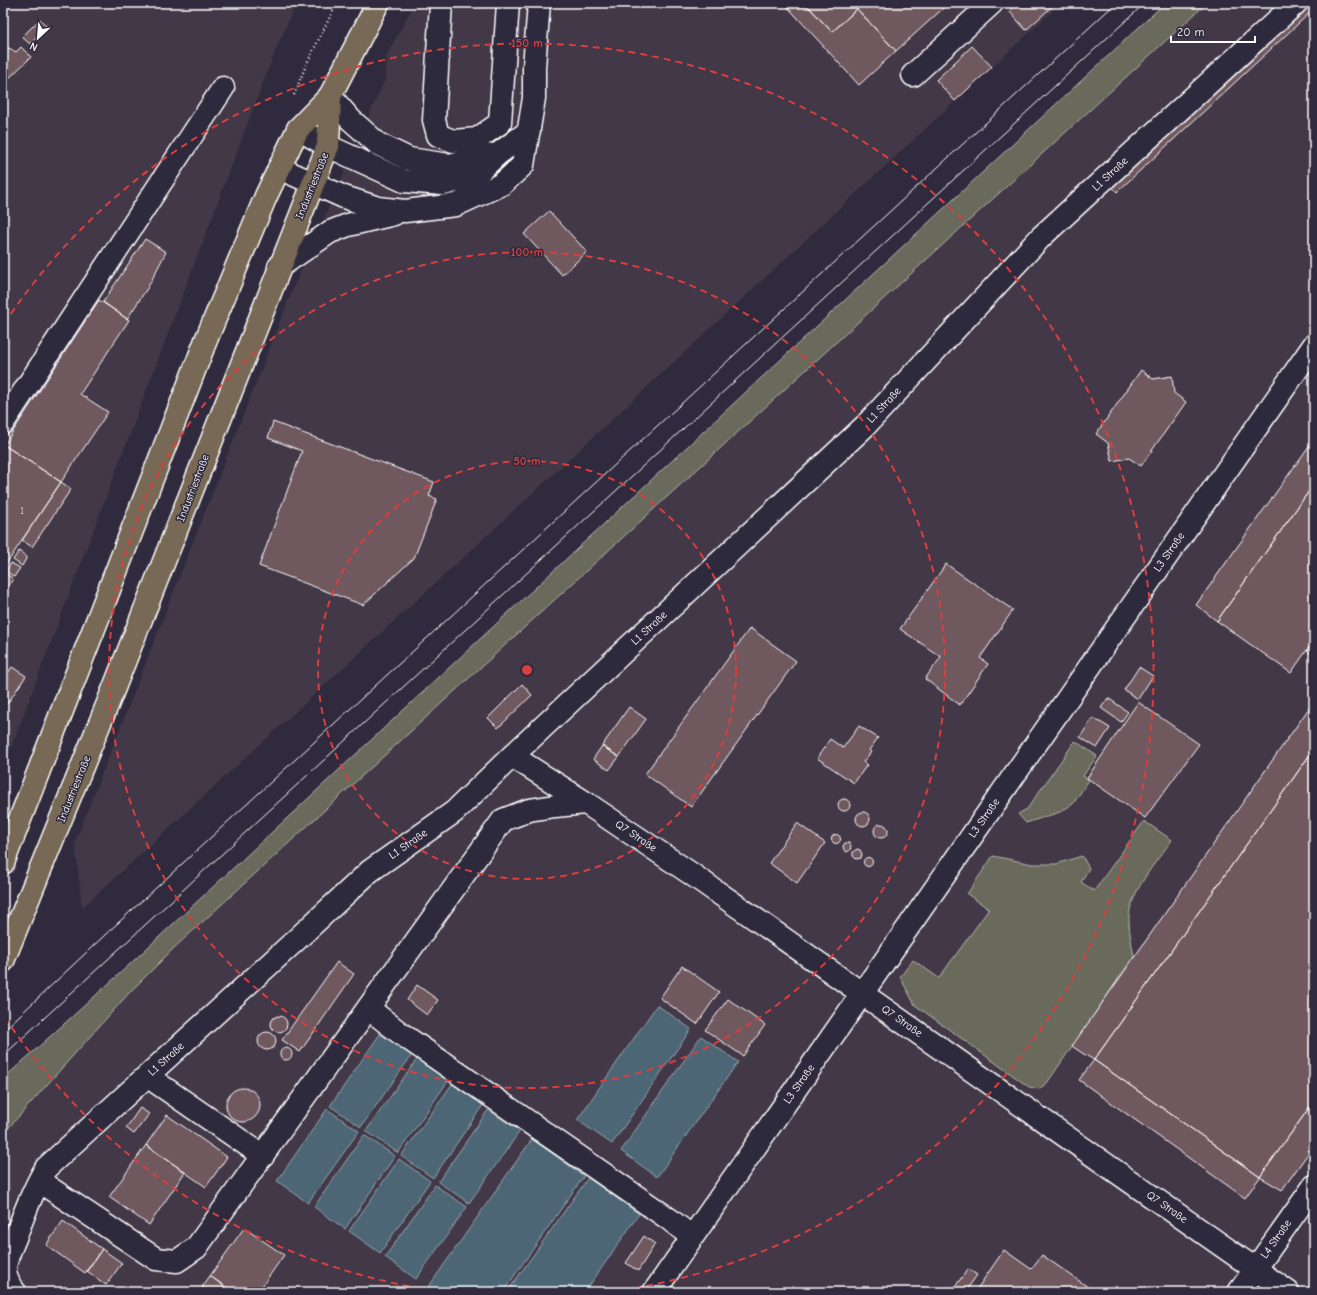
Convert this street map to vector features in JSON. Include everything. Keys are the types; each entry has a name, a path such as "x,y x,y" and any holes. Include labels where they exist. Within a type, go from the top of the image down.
{"main road":[{"path":"3,863 206,340 261,206 298,129 330,96 378,3"},
{"name":"Industriestraße","path":"3,962 108,704 279,267 328,146 330,96"}],"lane":[{"path":"441,3 434,120 438,135 453,142 477,139 500,123 508,3"},
{"path":"279,267 330,232 348,225 405,211 456,205 502,184 523,165 534,98 534,66 538,3"},
{"path":"913,75 992,3"},
{"name":"L1 Straße","path":"15,1292 11,1289 5,1271 10,1251 25,1211 46,1168 370,871 454,812 865,426 1041,237 1296,3"},
{"path":"3,423 224,88"},
{"path":"330,96 351,120 378,144 409,159 449,164 498,154"},
{"path":"298,129 328,146 404,181 443,184 473,177 498,154 529,131"},
{"path":"279,168 344,197 378,208 405,211"},
{"name":"L3 Straße","path":"654,1292 1314,345"},
{"name":"Q7 Straße","path":"512,756 586,803 690,873 1288,1292"},
{"path":"39,1181 156,1259 177,1261 196,1248 503,820 529,810 586,803"},
{"path":"368,1008 400,1033 692,1237"},
{"path":"147,1076 262,1156"},
{"name":"L4 Straße","path":"1239,1292 1314,1186"}],"path":[{"path":"292,100 306,65 337,3"}],"shaded area":[{"path":"3,3 297,3 277,46 3,769"},
{"path":"415,3 1061,3 478,544 82,908 75,842 292,291 385,79 387,54"},
{"path":"1207,3 1314,3 1314,1292 3,1292 3,1134 129,993 174,948"}],"green space":[{"path":"1165,3 1207,3 174,948 129,993 3,1134 3,1079 116,977"},
{"path":"1075,741 1097,756 1083,776 1089,780 1073,804 1060,812 1026,823 1018,814 1027,809"},
{"path":"1144,821 1172,840 1144,878 1133,900 1129,920 1134,956 1047,1083 1039,1089 1029,1087 915,1005 900,977 913,960 939,978 989,909 967,894 993,856 1032,864 1056,864 1082,856 1089,868 1081,882 1094,891"}],"water":[{"path":"657,1005 691,1029 612,1144 577,1120"},
{"path":"380,1034 412,1055 361,1127 330,1106"},
{"path":"701,1036 738,1062 657,1177 621,1151"},
{"path":"417,1059 448,1081 398,1153 366,1131"},
{"path":"452,1084 483,1105 433,1178 401,1156"},
{"path":"327,1109 359,1131 308,1203 277,1181"},
{"path":"488,1110 520,1131 469,1203 438,1182"},
{"path":"364,1135 395,1156 345,1229 314,1207"},
{"path":"532,1139 584,1176 503,1292 425,1292"},
{"path":"399,1159 430,1181 380,1253 349,1231"},
{"path":"588,1178 639,1214 585,1292 507,1292"},
{"path":"435,1185 467,1207 416,1279 385,1257"}],"building":[{"path":"784,3 805,3 832,32 857,9 896,51 859,85"},
{"path":"805,3 949,3 896,51 857,9 832,32"},
{"path":"1018,3 1056,3 1026,30 1009,11"},
{"path":"1310,3 1314,3 1314,9 1117,192 1112,187"},
{"path":"40,19 47,27 30,44 22,37"},
{"path":"972,46 992,67 955,101 936,80"},
{"path":"21,47 31,57 3,84 3,54 9,48 16,52"},
{"path":"549,211 587,252 562,275 524,234"},
{"path":"145,239 166,252 148,287 127,319 103,302"},
{"path":"99,300 129,320 80,394 108,412 61,482 4,445"},
{"path":"1141,370 1153,379 1172,376 1174,393 1186,402 1141,466 1129,458 1112,461 1108,443 1096,434"},
{"path":"273,422 434,482 429,496 437,499 414,558 363,605 259,566 302,451 268,438"},
{"path":"1314,439 1314,484 1217,621 1196,605"},
{"path":"4,445 61,482 3,569 3,446"},
{"path":"61,482 71,489 32,547 22,540"},
{"path":"1314,484 1314,640 1291,673 1217,621"},
{"path":"19,551 27,557 22,566 13,560"},
{"path":"11,563 20,568 14,577 6,571"},
{"path":"946,564 1013,610 980,658 988,664 960,705 925,679 941,657 900,629"},
{"path":"5,573 13,579 7,588 3,585 3,576"},
{"path":"750,628 796,661 691,807 645,774"},
{"path":"1314,640 1314,656 1307,651"},
{"path":"12,667 26,676 7,704 3,701 3,680"},
{"path":"1139,667 1153,676 1138,699 1124,690"},
{"path":"522,684 532,695 498,728 488,718"},
{"path":"1108,698 1128,712 1121,722 1101,708"},
{"path":"1314,701 1314,749 1094,1060 1082,1053 1072,1046"},
{"path":"1138,702 1199,744 1145,818 1087,778"},
{"path":"629,707 646,719 619,757 602,746"},
{"path":"1093,718 1110,728 1097,748 1080,737"},
{"path":"859,726 878,738 869,750 871,752 863,762 867,765 854,783 817,758 830,739 843,748"},
{"path":"602,746 619,757 609,770 593,759"},
{"path":"1314,749 1314,1101 1260,1177 1094,1060"},
{"path":"842,799 846,799 850,805 846,811 842,811 838,807 838,803"},
{"path":"863,812 868,814 870,819 868,824 863,826 858,824 856,819 858,814"},
{"path":"797,823 825,843 797,883 769,863"},
{"path":"881,824 886,826 888,831 886,836 881,838 876,836 874,831 876,826"},
{"path":"834,835 838,835 840,839 838,843 834,843 832,841 832,837"},
{"path":"845,843 849,843 851,846 850,850 847,852 844,850 843,846"},
{"path":"857,849 860,850 862,854 861,858 856,859 853,856 853,852"},
{"path":"866,858 870,858 872,862 870,866 866,866 864,864 864,860"},
{"path":"337,962 354,974 300,1052 282,1040"},
{"path":"682,966 719,992 697,1024 660,998"},
{"path":"417,985 438,1000 427,1015 407,1000"},
{"path":"728,999 765,1025 743,1056 705,1030"},
{"path":"276,1016 282,1016 287,1021 285,1030 282,1032 276,1032 271,1027 271,1021"},
{"path":"267,1032 273,1035 276,1041 273,1047 267,1050 261,1047 258,1041 261,1035"},
{"path":"284,1048 288,1048 292,1054 288,1060 284,1060 280,1056 280,1052"},
{"path":"1094,1060 1260,1177 1245,1198 1079,1080"},
{"path":"240,1088 246,1088 250,1089 257,1095 260,1105 259,1112 253,1119 246,1122 240,1122 236,1121 229,1115 226,1108 226,1102 227,1098 233,1091"},
{"path":"1314,1101 1314,1145 1282,1190 1260,1177"},
{"path":"140,1108 149,1114 134,1134 126,1128"},
{"path":"167,1115 227,1157 206,1187 146,1145"},
{"path":"146,1145 185,1172 149,1225 109,1197"},
{"path":"63,1221 102,1249 85,1273 46,1245"},
{"path":"244,1228 284,1255 258,1292 232,1292 210,1276"},
{"path":"644,1236 655,1244 638,1271 626,1263"},
{"path":"102,1249 122,1263 106,1285 87,1271"},
{"path":"1004,1250 1031,1269 1042,1255 1095,1292 975,1292"},
{"path":"968,1269 977,1275 965,1292 959,1292 954,1288"},
{"path":"210,1276 230,1290 229,1292 210,1292 202,1287"}],"tram line":[{"path":"3,1031 106,934 1116,3"},
{"path":"3,1056 1145,3"}]}
